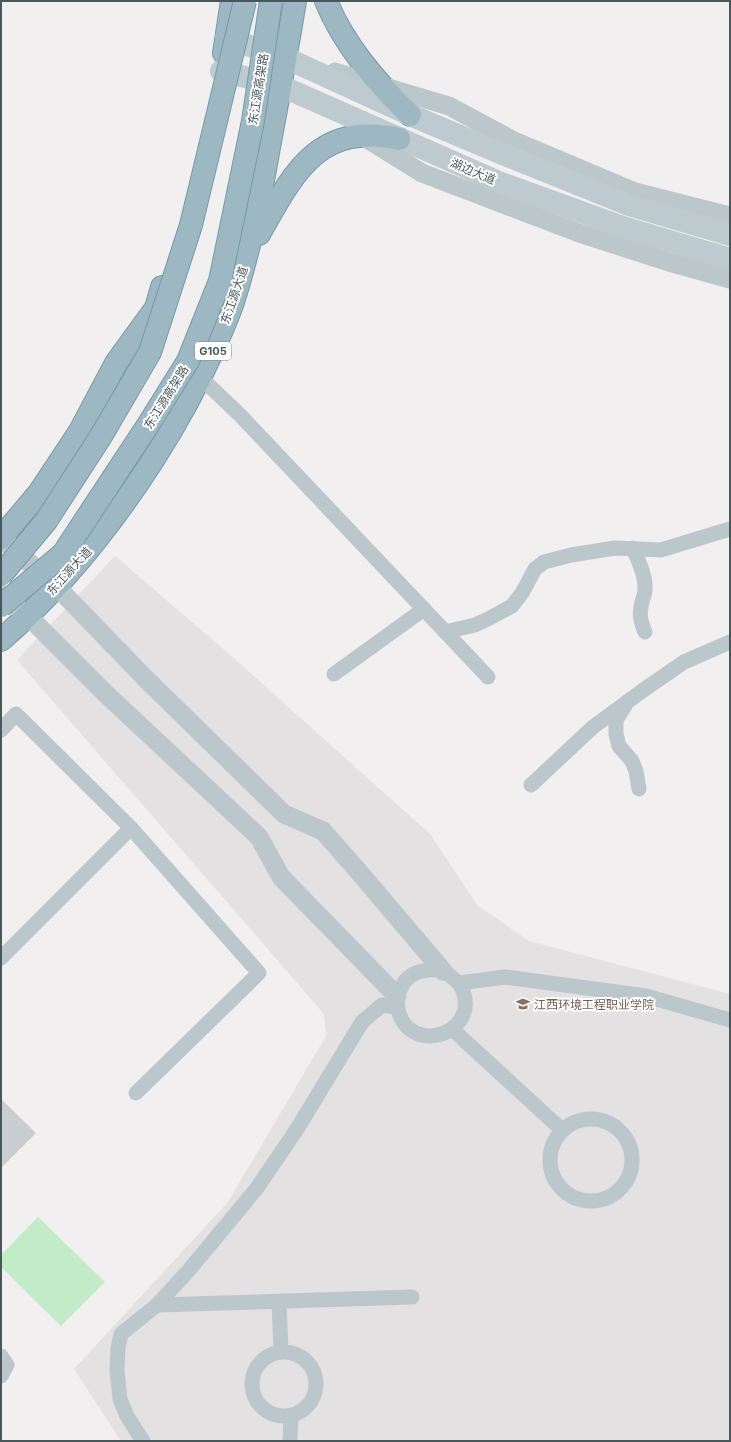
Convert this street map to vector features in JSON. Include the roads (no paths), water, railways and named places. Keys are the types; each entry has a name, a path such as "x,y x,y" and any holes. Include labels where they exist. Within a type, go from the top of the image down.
{"highway":[{"path":"1,538 39,493 80,431 116,363 156,308 185,208 221,71 232,1"},
{"path":"1,575 46,521 101,436 150,352 191,225 245,1"},
{"name":"东江源高架路","path":"1,606 63,554 188,361 220,281 253,122 271,1"},
{"name":"东江源大道","path":"1,640 57,587 93,545 136,486 174,427 201,378 232,305 248,252 281,86 295,1"},
{"path":"326,1 350,45 381,86 410,114"},
{"path":"248,252 284,189 306,161 325,147 337,141 361,135 399,138"}],"main road":[{"path":"226,38 286,58 510,157 629,204 730,235"},
{"name":"湖边大道","path":"221,71 281,86 501,183 623,227 730,259"}],"street":[{"path":"286,58 449,106 514,141 635,192 730,216"},
{"path":"281,86 422,173 579,233 669,262 730,279"},
{"path":"201,378 240,415 488,677"},
{"path":"445,632 475,625 488,620 512,606 522,594 534,569 544,562 571,555 615,548 661,550 730,529"},
{"path":"1,538 57,587 146,679 284,814 323,831 443,971 458,983 464,994 465,1007 460,1019 452,1029 442,1035 430,1037 418,1034 408,1028 400,1019 397,1002 406,979 424,969 443,971"},
{"path":"633,548 642,569 644,582 645,590 641,606 640,620 645,632"},
{"path":"1,594 28,616 106,694 259,837 281,877 397,1002"},
{"path":"334,674 424,609"},
{"path":"531,785 593,727 684,662 730,642"},
{"path":"628,702 616,720 616,734 619,746 632,761 636,771 639,789"},
{"path":"1,730 16,714 131,828 259,973 136,1093"},
{"path":"1,958 131,828"},
{"path":"458,983 505,977 646,996 730,1020"},
{"path":"143,1441 127,1416 120,1398 117,1371 118,1348 121,1334 158,1305 257,1188 297,1129 362,1022 382,1005 397,1002"},
{"path":"452,1029 562,1130"},
{"path":"582,1119 597,1119 612,1124 623,1133 631,1147 633,1162 629,1176 620,1189 608,1197 593,1201 578,1199 565,1191 555,1179 550,1165 550,1157 554,1143 562,1130 582,1119"},
{"path":"158,1305 412,1297"},
{"path":"278,1302 280,1352"},
{"path":"280,1352 295,1354 302,1358 312,1369 315,1376 316,1390 313,1398 304,1409 291,1416 276,1415 263,1409 254,1397 252,1390 253,1375 260,1362 273,1354 280,1352"},
{"path":"1,1356 7,1365 1,1376"},
{"path":"290,1441 291,1416"}],"place":[{"name":"江西环境工程职业学院","path":"523,1004"}]}
